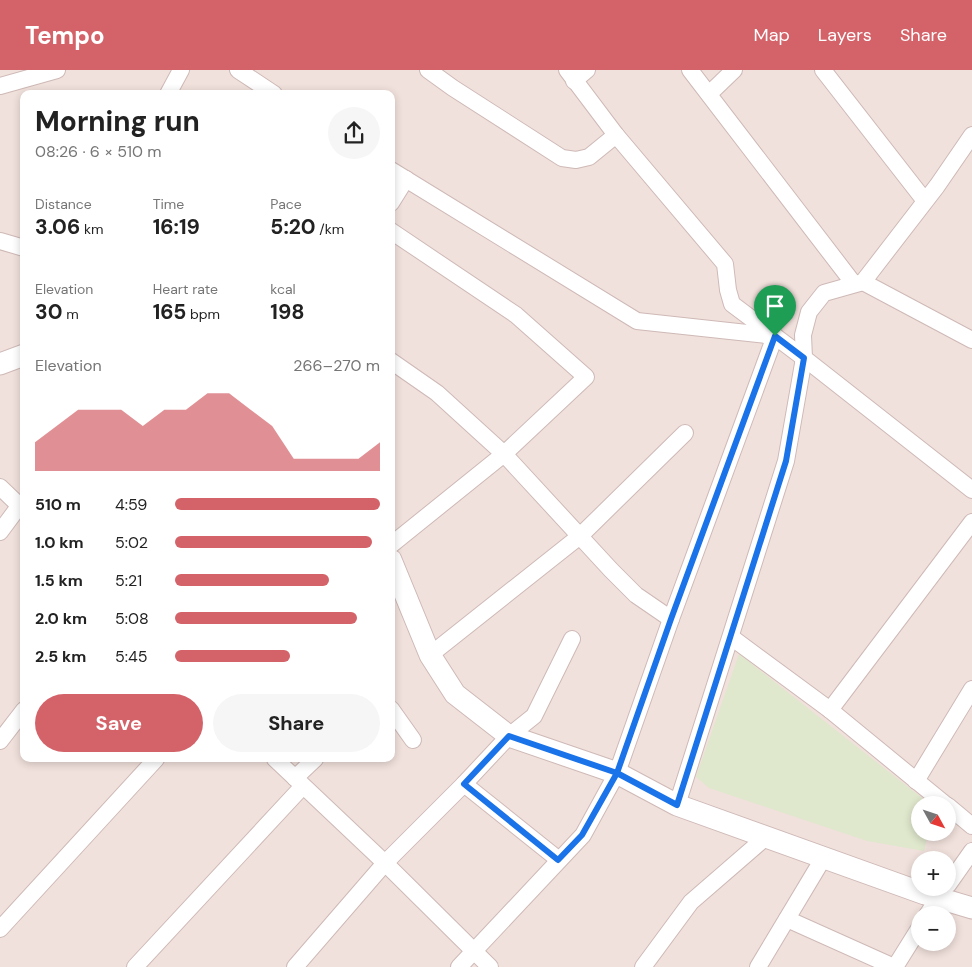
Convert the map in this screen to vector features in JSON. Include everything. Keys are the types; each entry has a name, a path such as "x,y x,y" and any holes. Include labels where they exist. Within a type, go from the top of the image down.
{"street":[{"path":"6,80 57,70"},
{"path":"170,90 181,70"},
{"path":"238,70 268,90"},
{"path":"428,70 562,158 576,160 589,156 616,135"},
{"path":"586,70 570,75 616,135 725,264 728,290 732,304 972,490"},
{"path":"690,70 858,283 972,340"},
{"path":"709,94 734,70"},
{"path":"823,70 925,201"},
{"path":"677,805 786,461 804,358 802,335 809,312 824,293 858,283 925,201 972,135"},
{"path":"395,172 637,320 775,336"},
{"path":"395,197 406,179"},
{"path":"395,234 516,315 586,377 504,454 395,542"},
{"path":"0,240 20,247"},
{"path":"459,967 582,835 617,773 671,619 775,336"},
{"path":"0,364 20,357"},
{"path":"0,377 20,358"},
{"path":"395,364 437,393 504,454 636,595 671,619"},
{"path":"430,655 580,536 685,433"},
{"path":"0,487 20,504"},
{"path":"0,532 20,508"},
{"path":"830,710 972,522"},
{"path":"395,571 430,655 456,694 509,736 617,773 677,805 911,887"},
{"path":"730,637 830,710 935,796"},
{"path":"295,967 385,863 509,736 534,716 572,639"},
{"path":"916,781 972,689"},
{"path":"0,741 20,715"},
{"path":"395,715 413,740"},
{"path":"0,929 153,762"},
{"path":"278,762 385,863 490,967"},
{"path":"135,967 299,782 313,762"},
{"path":"464,784 558,860"},
{"path":"956,813 972,826"},
{"path":"643,967 691,902 766,837"},
{"path":"956,873 972,851"},
{"path":"758,967 824,857"},
{"path":"939,896 972,908"},
{"path":"787,919 895,967 911,941"}],"shaded area":[{"path":"0,70 972,70 972,967 0,967"}],"green space":[{"path":"739,654 920,796 911,796 911,841 926,841 924,851 867,841 709,788 696,777"}],"route":[{"path":"775,336 671,619 617,773 509,736 464,784 558,860 582,835 617,773 677,805 786,461 804,358 775,336"}]}
